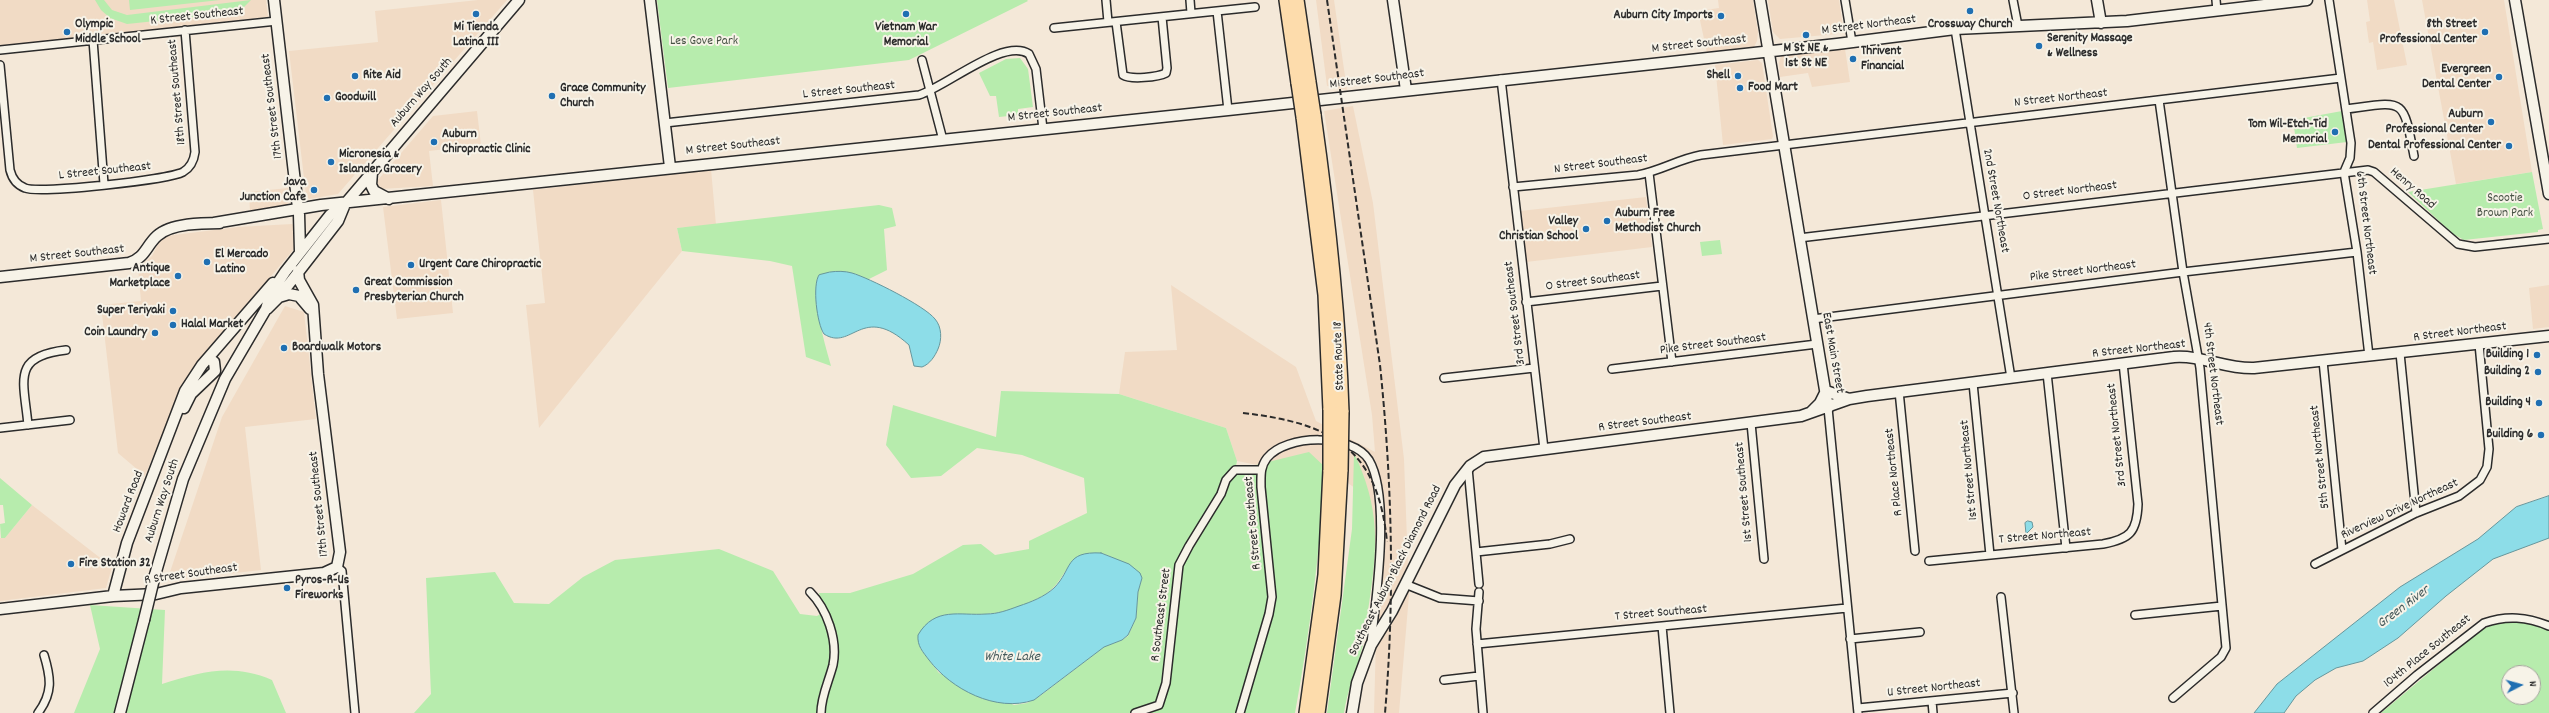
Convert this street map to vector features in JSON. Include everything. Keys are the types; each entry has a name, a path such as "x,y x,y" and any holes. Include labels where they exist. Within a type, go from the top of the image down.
{"highway":[{"name":"State Route 18","path":"1286,0 1304,83"},
{"name":"State Route 18","path":"1297,0 1336,411 1334,595 1318,713"},
{"name":"State Route 18","path":"1306,713 1325,575 1336,470"}],"main road":[{"name":"17th Street Southeast","path":"274,0 299,211 300,251"},
{"name":"Auburn Way South","path":"120,713 173,510 201,431 225,379 266,309 271,293 300,251 330,215 345,204 519,0"},
{"path":"650,0 670,167"},
{"path":"1393,0 1406,90"},
{"name":"East Main Street","path":"1760,0 1828,408"},
{"path":"2097,0 2101,23"},
{"name":"M Street Northeast","path":"1768,51 1955,29 2101,23 2308,0"},
{"path":"2515,0 2549,194"},
{"name":"M Street Southeast","path":"0,277 129,263 144,255 156,237 166,231 345,204 670,167 1228,110 1768,51"},
{"path":"372,172 371,185 374,191 389,199"},
{"name":"Auburn Way South","path":"266,309 279,297 338,220 345,204"},
{"name":"17th Street Southeast","path":"298,271 299,280 311,299 340,552 337,567"},
{"name":"Howard Road","path":"113,596 127,543 174,418 192,377 266,290 285,272"},
{"path":"279,297 289,294 299,296 303,298 312,313"},
{"name":"R Street Northeast","path":"1828,408 1849,399 1899,391 2174,357 2198,358 2217,365 2245,368 2400,353 2549,336"},
{"name":"Howard Road","path":"174,418 182,412 191,394 215,371 214,362 208,358"},
{"path":"1809,414 1820,402 1826,391 1849,399"},
{"name":"R Street Southeast","path":"1468,468 1484,457 1751,423 1809,414 1828,408"},
{"name":"Southeast Auburn Black Diamond Road","path":"1352,713 1357,683 1371,645 1405,584 1455,485 1468,468"},
{"name":"R Street Southeast","path":"0,610 113,596 156,594 188,587 324,573 337,567"}],"street":[{"path":"1106,0 1123,75 1129,77 1159,75 1166,72 1168,68 1162,16"},
{"path":"1190,0 1191,13"},
{"path":"1845,0 1852,42"},
{"path":"2013,0 2018,26"},
{"path":"2216,0 2217,11"},
{"name":"6th Street Northeast","path":"2329,0 2352,151 2344,172 2357,252 2369,356"},
{"path":"1054,28 1255,6"},
{"path":"1217,11 1228,110"},
{"name":"K Street Southeast","path":"0,50 277,20"},
{"name":"2nd Street Northeast","path":"1955,29 1969,122 1999,295 2011,378"},
{"name":"18th Street Southeast","path":"183,172 193,160 196,142 185,30"},
{"path":"93,40 104,184"},
{"name":"L Street Southeast","path":"665,123 907,97 932,91 992,56 1013,50 1026,52 1035,64 1043,129"},
{"path":"922,60 932,91 943,140"},
{"name":"L Street Southeast","path":"0,65 10,170 17,183 29,189 56,189 161,178 183,172"},
{"name":"N Street Northeast","path":"1784,146 1969,122 2341,78"},
{"name":"3rd Street Southeast","path":"1501,79 1544,449"},
{"name":"4th Street Northeast","path":"2159,100 2183,272 2198,358 2222,606 2225,652 2173,698"},
{"path":"2346,110 2387,104 2398,106 2407,118 2414,156"},
{"name":"N Street Southeast","path":"1513,187 1649,173 1689,157 1784,146"},
{"name":"Henry Road","path":"2344,172 2368,170 2374,172 2458,244 2474,247 2549,239"},
{"name":"O Street Northeast","path":"1799,238 1985,214 2344,172"},
{"path":"1649,173 1672,362"},
{"name":"Pike Street Northeast","path":"1813,319 2183,272 2357,252"},
{"name":"O Street Southeast","path":"1526,302 1662,286"},
{"name":"Pike Street Southeast","path":"1612,369 1817,344"},
{"name":"Riverview Drive Northeast","path":"2315,564 2416,513 2459,496 2474,487 2486,471 2489,444 2479,344"},
{"path":"28,425 24,378 29,364 41,354 66,350"},
{"path":"2400,353 2416,513"},
{"name":"5th Street Northeast","path":"2323,361 2342,550"},
{"name":"3rd Street Northeast","path":"2123,363 2138,504"},
{"path":"1444,378 1534,368"},
{"path":"2047,373 2066,548"},
{"name":"1st Street Northeast","path":"1973,383 1990,555"},
{"name":"R Place Northeast","path":"1899,391 1915,551"},
{"name":"East Main Street","path":"1828,408 1858,711"},
{"path":"0,428 70,420"},
{"name":"1st Street Southeast","path":"1751,423 1764,559"},
{"name":"R Street Southeast","path":"1240,713 1271,605 1272,575 1261,487 1261,470 1266,459 1275,450 1288,445 1314,441 1350,444 1361,451 1369,461 1376,480 1380,528 1371,645"},
{"path":"1468,468 1479,584"},
{"name":"R Southeast Street","path":"1135,713 1159,705 1166,683 1180,565 1189,546 1222,494 1226,480 1235,470 1261,470"},
{"name":"T Street Northeast","path":"1929,561 2103,544 2126,537 2136,525 2138,504"},
{"path":"1476,552 1550,544 1570,539"},
{"name":"17th Street Southeast","path":"337,567 342,571 355,713"},
{"path":"1405,584 1440,598 1479,601"},
{"path":"810,592 820,602 834,642 833,663 821,702 821,713"},
{"path":"1479,592 1477,644 1483,713"},
{"path":"2002,597 2008,670 2013,693 2014,713"},
{"path":"2135,614 2222,606"},
{"name":"T Street Southeast","path":"1477,644 1847,608"},
{"name":"104th Place Southeast","path":"2373,713 2417,675 2484,623 2497,618 2519,617 2549,626"},
{"path":"1662,626 1670,713"},
{"path":"1850,640 1920,632"},
{"path":"38,713 50,688 51,678 44,655"},
{"path":"1444,680 1479,676"},
{"name":"U Street Northeast","path":"1858,711 1932,701 2013,693"},
{"path":"1932,701 1933,713"}],"shaded area":[{"name":"Olympic Middle School","path":"0,0 266,0 268,17 0,46"},
{"path":"478,0 507,0 338,194 309,199 306,195 289,51 378,42 375,11"},
{"path":"1316,0 1334,0 1347,90 1327,86"},
{"path":"1718,0 1753,0 1758,32 1757,41 1754,47 1707,53 1698,11 1719,8"},
{"path":"1768,0 1839,0 1843,27 1837,34 1780,39 1773,32"},
{"path":"2367,0 2394,0 2407,65 2377,70 2373,42 2369,43 2366,22 2370,21"},
{"path":"2422,0 2504,0 2532,172 2456,184"},
{"path":"1845,49 1850,82 1812,87 1808,73 1780,77 1779,63 1781,56"},
{"path":"1758,60 1762,63 1773,136 1772,139 1723,145 1715,65"},
{"path":"1353,106 1373,203 1404,459 1409,595 1399,713 1374,713 1378,566 1362,493 1325,467 1273,468 1237,461 1226,428 1119,394 1125,352 1177,350 1171,285 1296,367 1316,421 1375,452 1372,415 1324,111"},
{"path":"477,111 481,145 429,151 433,186 380,189 377,186 377,181 433,116"},
{"path":"711,169 716,225 677,228 682,251 539,428 526,305 545,303 533,190"},
{"path":"288,188 290,199 287,205 250,212 249,192"},
{"name":"Valley Christian School","path":"1646,197 1652,247 1526,262 1520,211"},
{"path":"441,200 453,313 397,319 383,207"},
{"path":"292,224 295,226 294,249 211,347 181,388 145,476 118,453 101,305 141,301 138,268 152,256 159,242 166,236 238,227"},
{"path":"2549,285 2549,327 2533,329 2529,288"},
{"path":"285,306 304,312 316,419 245,427 261,570 167,581 222,417"},
{"path":"32,505 112,567 106,588 0,601 0,538 5,538"}],"green space":[{"path":"95,0 104,0 112,10 127,15 251,0 243,8 232,13 127,24 110,18 101,10"},
{"path":"129,0 220,0 130,10"},
{"name":"Les Gove Park","path":"657,0 1028,1 909,60 668,88"},
{"path":"1020,58 1028,69 1033,107 1018,109 1018,115 999,117 996,96 990,96 979,73 1006,59"},
{"path":"2342,111 2347,142 2297,148 2293,120"},
{"name":"Scootie Brown Park","path":"2532,172 2543,229 2538,230 2538,232 2464,240 2453,234 2408,192"},
{"path":"879,205 892,208 896,226 884,229 887,270 867,280 855,274 842,272 824,274 818,277 818,311 831,366 806,357 792,266 770,261 682,251 677,228"},
{"path":"1720,240 1722,254 1702,256 1700,242"},
{"path":"1001,391 1119,394 1226,428 1237,461 1235,470 1309,452 1325,467 1314,590 1295,713 414,713 431,694 426,578 495,572 514,603 549,604 583,577 615,560 719,549 773,571 800,614 817,616 822,613 819,593 850,593 913,574 963,545 981,544 995,555 1029,549 1029,541 1087,513 1084,478 1022,455 977,448 941,476 911,478 886,445 893,405 996,437","holes":["1101,553 1109,556 1142,578 1138,592 1136,618 1128,636 1104,647 1040,696 1027,703 1014,705 939,673 920,648 928,623 936,619 943,616 957,614 993,613 1016,608 1038,599 1052,589 1073,561 1080,556"]},
{"path":"1354,453 1369,492 1373,509 1375,545 1372,583 1364,640 1347,697 1344,713 1327,713 1352,529"},
{"path":"0,478 32,505 5,538 1,538 0,524 5,523 3,505 0,505"},
{"path":"90,605 165,610 162,684 190,676 217,671 243,672 257,675 272,680 286,713 74,713 100,649"},
{"path":"2503,621 2529,623 2549,629 2549,713 2381,713 2480,630"}],"water":[{"path":"830,272 847,272 860,276 883,286 929,313 937,322 941,334 939,345 932,360 922,367 914,366 909,345 893,333 880,328 869,327 842,337 834,338 824,334 817,314 816,287 819,275"},
{"name":"Green River","path":"2549,496 2549,538 2493,559 2446,596 2398,638 2363,661 2336,668 2315,680 2296,696 2284,713 2254,713 2277,684 2400,587 2478,539 2516,507"},
{"path":"2028,521 2032,522 2033,527 2026,534 2025,523"},
{"name":"White Lake","path":"1089,553 1101,553 1129,564 1140,573 1142,578 1138,592 1136,618 1128,635 1122,640 1104,647 1034,700 1019,703 1005,703 990,701 976,696 962,689 938,671 921,649 918,642 918,635 932,620 949,614 995,613 1028,603 1042,597 1054,588 1075,558"}],"railway":[{"path":"1327,0 1380,365 1384,409 1391,539 1390,626 1385,713"},
{"path":"1243,413 1301,424 1324,433 1344,446 1360,462 1373,483 1382,510 1387,542"}],"place":[{"name":"Crossway Church","path":"1970,11"},
{"name":"Mi Tienda Latina III","path":"476,14"},
{"name":"Vietnam War Memorial","path":"906,14"},
{"name":"Auburn City Imports","path":"1721,16"},
{"name":"Olympic Middle School","path":"67,32"},
{"name":"8th Street Professional Center","path":"2485,32"},
{"name":"M St NE & 1st St NE","path":"1806,35"},
{"name":"Serenity Massage & Wellness","path":"2039,46"},
{"name":"Thrivent Financial","path":"1853,59"},
{"name":"Rite Aid","path":"355,76"},
{"name":"Shell","path":"1738,76"},
{"name":"Evergreen Dental Center","path":"2499,77"},
{"name":"Food Mart","path":"1740,88"},
{"name":"Grace Community Church","path":"552,96"},
{"name":"Goodwill","path":"327,98"},
{"name":"Auburn Professional Center","path":"2491,122"},
{"name":"Tom Wil-Etch-Tid Memorial","path":"2335,132"},
{"name":"Auburn Chiropractic Clinic","path":"434,142"},
{"name":"Dental Professional Center","path":"2509,146"},
{"name":"Micronesia & Islander Grocery","path":"331,162"},
{"name":"Java Junction Cafe","path":"314,190"},
{"name":"Auburn Free Methodist Church","path":"1607,221"},
{"name":"Valley Christian School","path":"1586,229"},
{"name":"El Mercado Latino","path":"207,262"},
{"name":"Urgent Care Chiropractic","path":"411,265"},
{"name":"Antique Marketplace","path":"178,276"},
{"name":"Great Commission Presbyterian Church","path":"356,290"},
{"name":"Super Teriyaki","path":"173,311"},
{"name":"Halal Market","path":"173,325"},
{"name":"Coin Laundry","path":"155,333"},
{"name":"Boardwalk Motors","path":"284,348"},
{"name":"Building 1","path":"2537,355"},
{"name":"Building 2","path":"2538,372"},
{"name":"Building 4","path":"2539,403"},
{"name":"Building 6","path":"2541,435"},
{"name":"Fire Station 32","path":"71,564"},
{"name":"Pyros-R-Us Fireworks","path":"287,588"}]}
